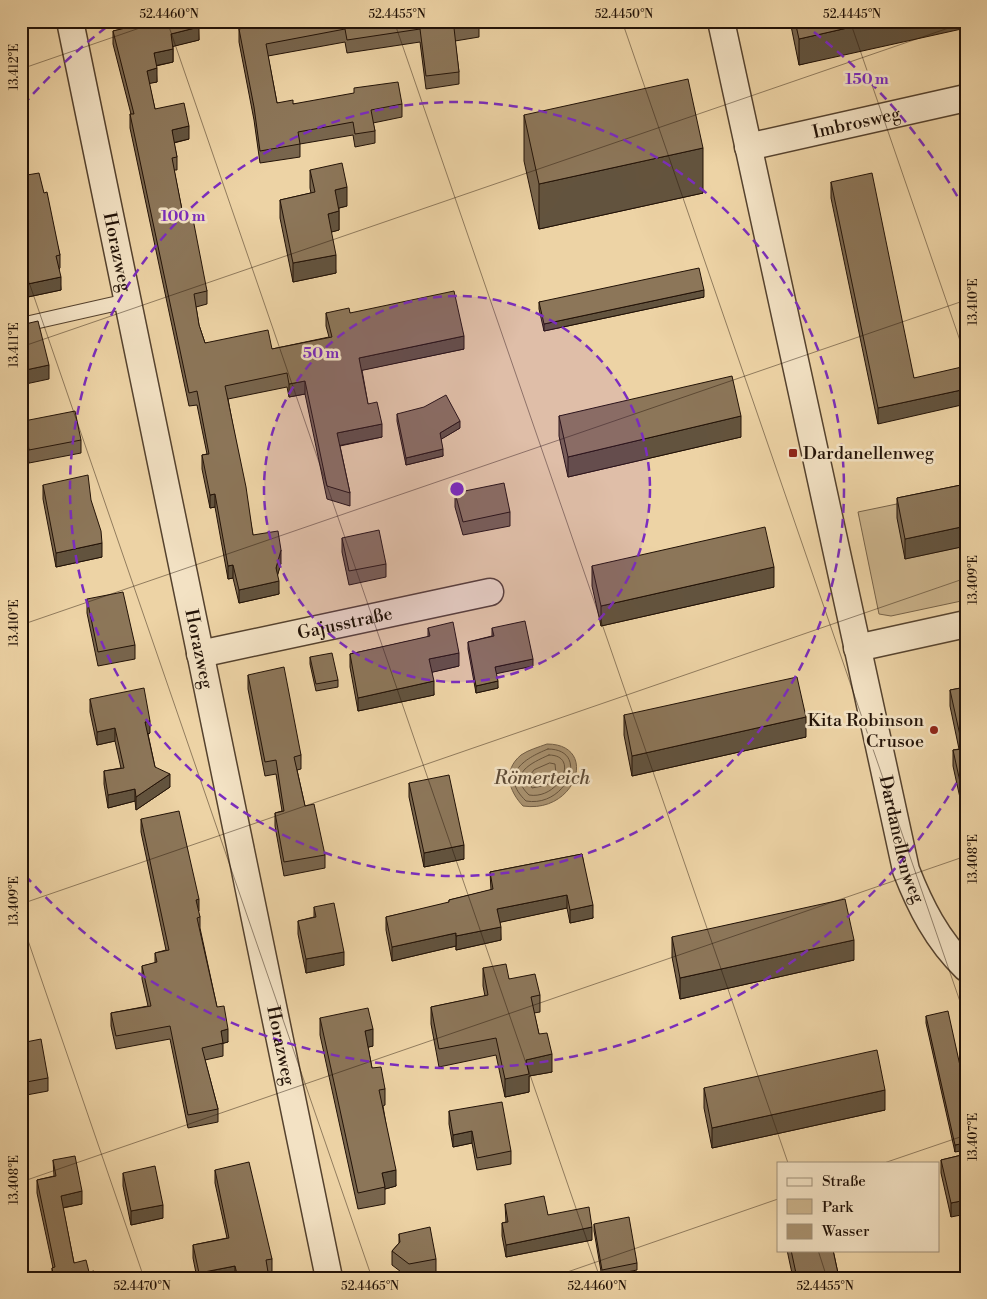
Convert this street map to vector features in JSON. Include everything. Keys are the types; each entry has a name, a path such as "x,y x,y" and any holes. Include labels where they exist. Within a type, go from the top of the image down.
{"street":[{"name":"Horazweg","path":"70,21 329,1278"},
{"name":"Dardanellenweg","path":"721,21 906,870 920,906 934,929 946,947 966,968"},
{"name":"Imbrosweg","path":"748,147 966,98"},
{"name":"Gajusstraße","path":"200,654 490,592"},
{"path":"857,648 966,624"}],"lane":[{"path":"21,325 127,301"}],"green space":[{"path":"916,500 905,559 966,546 966,600 891,616 879,614 858,512"}],"water":[{"name":"Römerteich","path":"547,744 563,747 573,755 576,766 575,778 568,790 557,800 542,806 523,806 511,787 511,768 521,755"}],"building":[{"path":"142,21 198,21 199,27 171,34 173,49 154,53 157,68 147,71 155,109 184,103 189,126 172,130 177,157 172,158 184,220 193,219 207,291 194,294 199,325 205,343 268,330 272,349 332,337 326,313 349,308 350,313 454,291 464,336 359,358 368,404 377,402 382,424 337,433 350,493 327,486 305,381 289,384 287,373 225,386 246,487 253,535 278,531 281,550 276,568 279,581 239,590 233,565 228,566 215,494 210,495 202,455 209,454 197,391 189,393 130,114 134,114 113,31 142,24"},
{"path":"277,21 478,21 479,24 454,28 459,72 426,76 420,29 347,40 345,29 266,44 277,103 293,100 293,104 354,93 354,88 398,82 402,104 371,110 375,131 355,134 353,122 298,132 300,144 260,151 254,107 239,29"},
{"path":"795,21 878,21 799,39"},
{"path":"688,79 703,148 539,184 524,115"},
{"path":"342,163 347,187 335,190 339,211 328,214 336,255 293,263 280,200 315,192 310,170"},
{"path":"39,173 44,193 47,192 60,255 56,256 61,277 23,285 21,278 21,176"},
{"path":"872,173 914,378 966,366 966,389 878,408 831,182"},
{"path":"699,268 704,290 544,324 539,302"},
{"path":"38,321 49,365 21,371 21,325"},
{"path":"732,376 741,416 568,457 559,416"},
{"path":"446,395 460,421 440,433 443,449 406,458 397,414 424,407"},
{"path":"75,411 81,440 29,450 24,421"},
{"path":"88,475 91,500 101,531 102,543 56,553 43,485"},
{"path":"504,483 510,512 463,522 455,493"},
{"path":"966,484 966,526 905,539 897,498"},
{"path":"765,527 774,567 601,606 592,566"},
{"path":"379,530 386,564 349,571 342,538"},
{"path":"123,592 135,645 98,652 87,599"},
{"path":"525,621 533,659 495,667 498,681 476,686 468,642 494,636 492,628"},
{"path":"453,622 459,653 429,659 434,681 358,698 350,654 430,636 428,628"},
{"path":"332,653 338,680 316,684 310,657"},
{"path":"284,667 301,755 294,757 305,806 314,804 325,855 284,862 275,813 284,811 276,760 265,762 248,675"},
{"path":"797,677 806,717 632,756 624,715"},
{"path":"966,687 966,790 962,791 953,750 963,749 950,690"},
{"path":"144,688 150,721 145,722 155,767 170,774 136,797 135,789 108,795 104,771 124,768 115,728 97,732 90,699"},
{"path":"449,775 464,845 424,853 409,783"},
{"path":"179,811 199,899 196,900 200,917 197,918 217,1007 224,1006 228,1029 221,1031 223,1043 202,1048 218,1109 188,1115 170,1026 116,1036 111,1013 151,1006 142,966 157,962 155,953 169,950 141,819"},
{"path":"582,854 593,905 570,910 567,895 497,909 501,927 456,936 456,933 392,947 386,917 493,889 490,872"},
{"path":"845,899 854,940 680,978 672,937"},
{"path":"334,903 344,952 306,959 298,921 316,917 314,907"},
{"path":"506,964 509,979 535,974 540,995 531,997 539,1034 547,1033 552,1054 526,1060 529,1074 505,1079 496,1038 439,1049 431,1007 488,995 483,968"},
{"path":"368,1008 373,1029 365,1031 372,1068 381,1067 385,1089 379,1090 396,1170 382,1173 385,1187 358,1193 320,1018"},
{"path":"948,1011 966,1093 966,1143 955,1145 926,1016"},
{"path":"41,1039 48,1078 21,1083 21,1043"},
{"path":"877,1050 885,1090 712,1128 704,1088"},
{"path":"502,1102 511,1151 477,1158 472,1131 453,1135 449,1111"},
{"path":"966,1154 966,1200 951,1203 941,1160"},
{"path":"75,1156 82,1191 61,1196 74,1263 86,1260 89,1272 94,1271 96,1278 54,1278 52,1268 55,1267 37,1180 56,1176 53,1160"},
{"path":"249,1162 272,1259 266,1260 269,1278 238,1278 235,1266 199,1273 193,1245 229,1238 215,1170"},
{"path":"155,1166 163,1205 131,1211 123,1173"},
{"path":"544,1196 548,1215 589,1207 592,1227 506,1245 502,1223 508,1222 505,1204"},
{"path":"629,1217 637,1263 602,1270 594,1224"},
{"path":"430,1227 436,1259 409,1264 392,1251 400,1242 399,1234"},
{"path":"791,1252 833,1252 839,1278 797,1278"}],"place":[{"name":"Dardanellenweg","path":"793,453"},
{"name":"Kita Robinson Crusoe","path":"934,730"}]}
